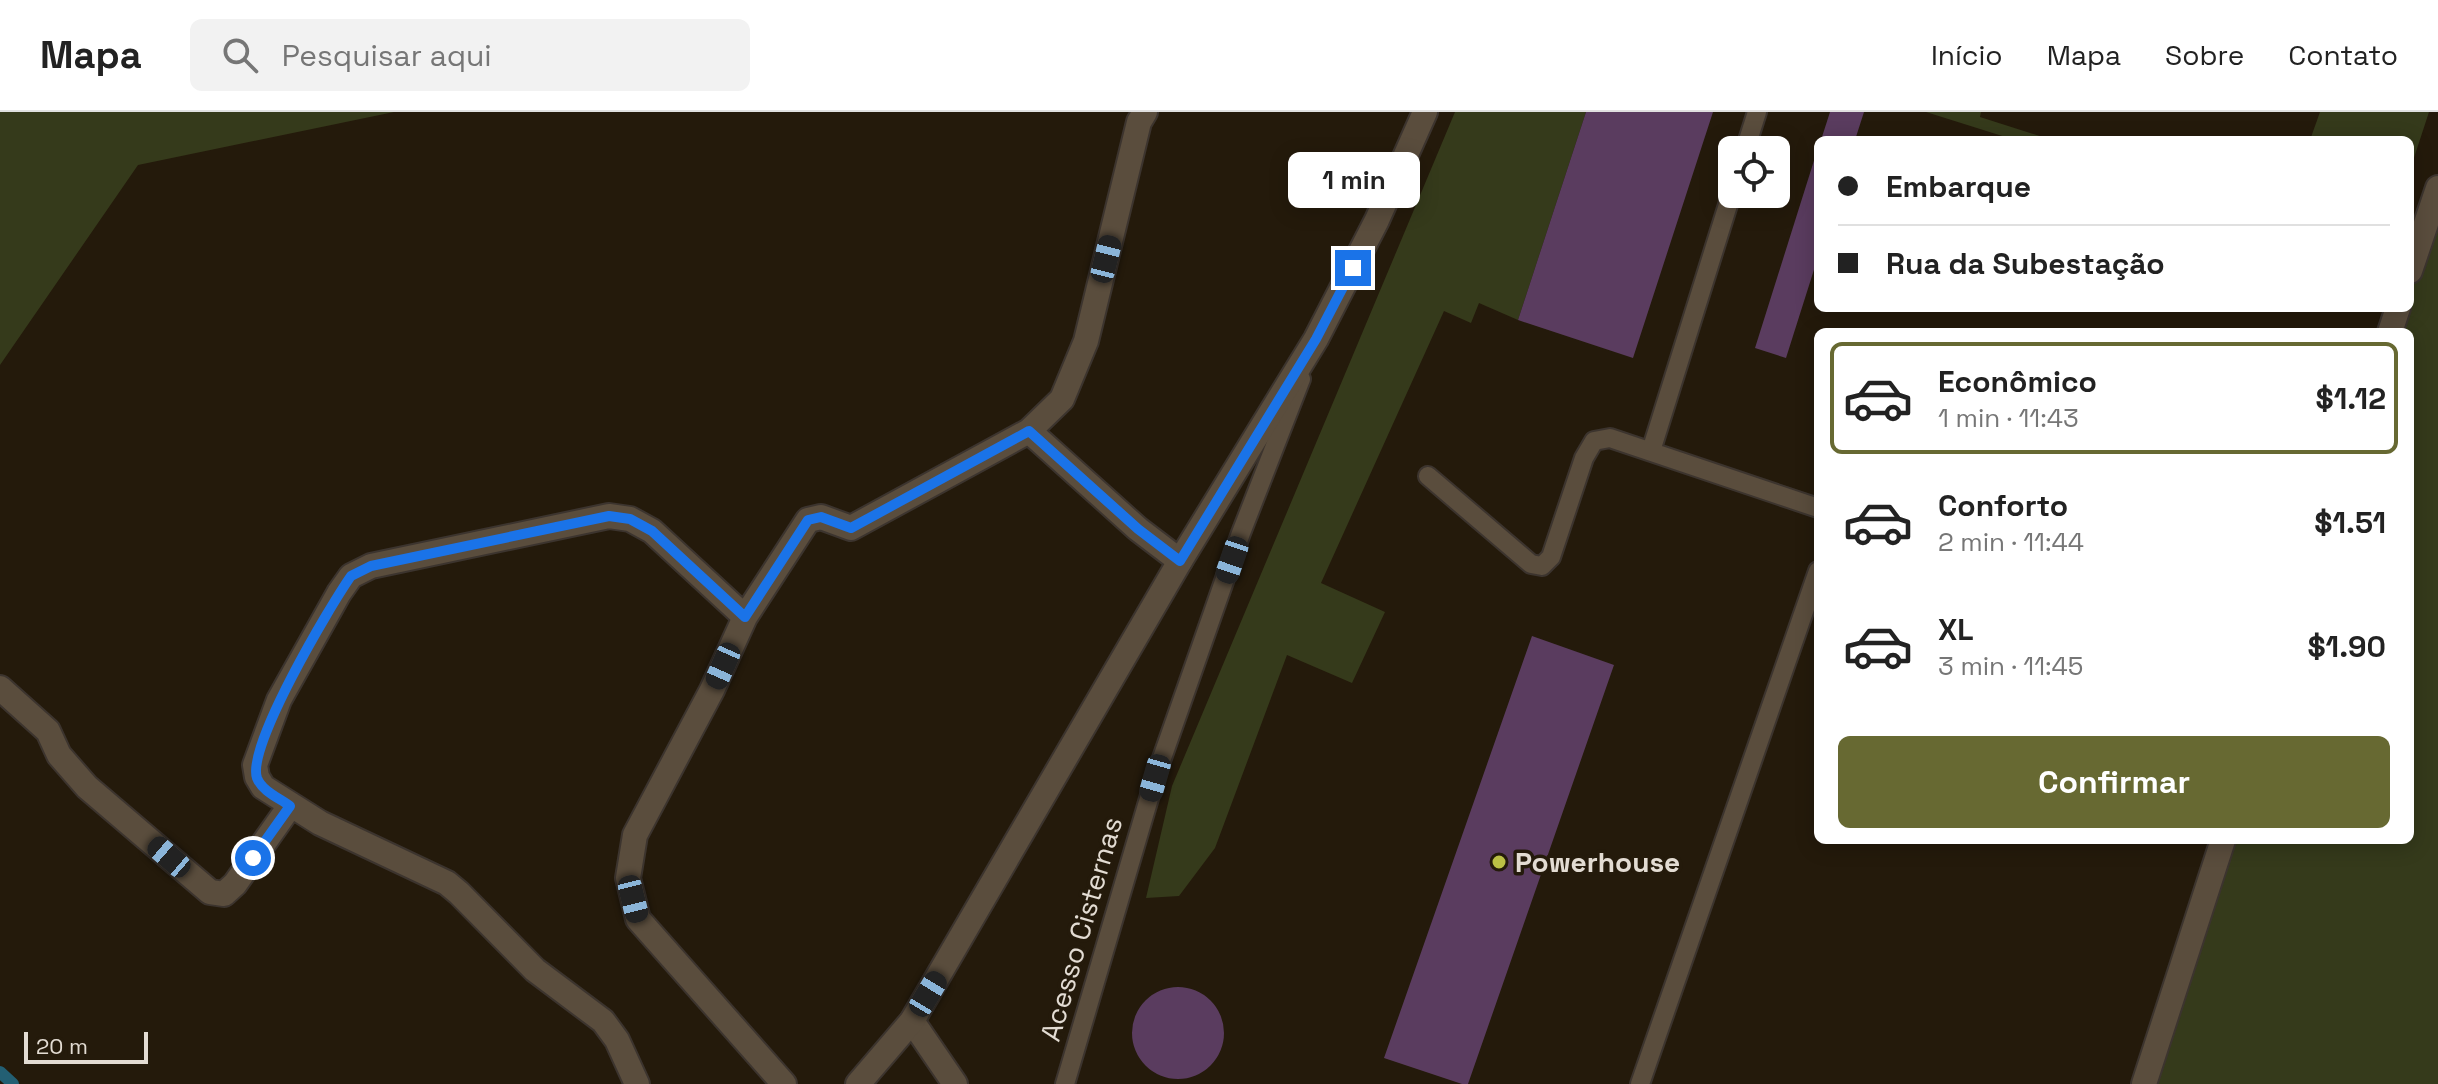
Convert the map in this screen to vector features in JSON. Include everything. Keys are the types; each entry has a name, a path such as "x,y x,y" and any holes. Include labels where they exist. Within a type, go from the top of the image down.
{"street":[{"path":"784,1084 638,919 628,878 635,835 712,690 745,617 808,520 821,517 851,528 1029,431 1062,399 1086,341 1139,122 1145,112"},
{"path":"858,1084 912,1021 1180,561 1316,339 1377,220 1425,112"},
{"path":"2414,259 2438,188"},
{"path":"1029,431 1138,529 1180,561"},
{"path":"637,1084 617,1040 603,1021 535,970 447,883 335,831 290,806 263,787 255,765 279,700 339,593 351,576 371,566 609,516 630,519 652,531 745,617"},
{"path":"0,688 48,731 59,755 87,787 210,892 224,894 235,884 290,806"},
{"path":"2144,1084 2222,844"},
{"path":"912,1021 955,1084"}],"lane":[{"path":"1749,136 1757,112"},
{"path":"1651,451 1727,208"},
{"name":"Acesso Cisternas","path":"1065,1084 1155,778 1241,533 1316,339"},
{"path":"1428,476 1531,564 1542,566 1551,557 1584,458 1594,441 1610,438 1814,507"},
{"path":"1640,1084 1814,583"}],"green space":[{"path":"0,112 394,112 138,165 0,365"},
{"path":"1455,112 1586,112 1518,320 1479,303 1471,323 1444,311 1321,583 1385,612 1352,683 1287,655 1215,848 1179,896 1146,898 1172,786"},
{"path":"1926,112 1981,112 1980,117 2039,136 2002,136"},
{"path":"2320,112 2429,112 2414,158 2414,136 2311,136"},
{"path":"2438,188 2438,1084 2144,1084 2222,844 2414,844 2414,328 2391,328 2397,312 2414,312 2414,259"}],"building":[{"path":"1586,112 1713,112 1633,358 1518,320"},
{"path":"1830,112 1864,112 1856,136 1822,136"},
{"path":"1814,161 1814,270 1786,358 1755,348"},
{"name":"Powerhouse","path":"1532,636 1614,665 1468,1084 1462,1084 1384,1058"},
{"path":"1178,987 1195,991 1210,1001 1220,1016 1224,1033 1220,1050 1210,1065 1195,1075 1178,1079 1161,1075 1146,1065 1136,1050 1132,1033 1136,1016 1146,1001 1161,991"}],"waterway":[{"path":"0,1072 13,1084"}],"place":[{"name":"Powerhouse","path":"1499,862"}],"route":[{"path":"253,858 290,806 263,787 255,765 279,700 351,576 371,566 609,516 630,519 652,531 745,617 808,520 821,517 851,528 1029,431 1138,529 1180,561 1316,339 1353,268"}]}
